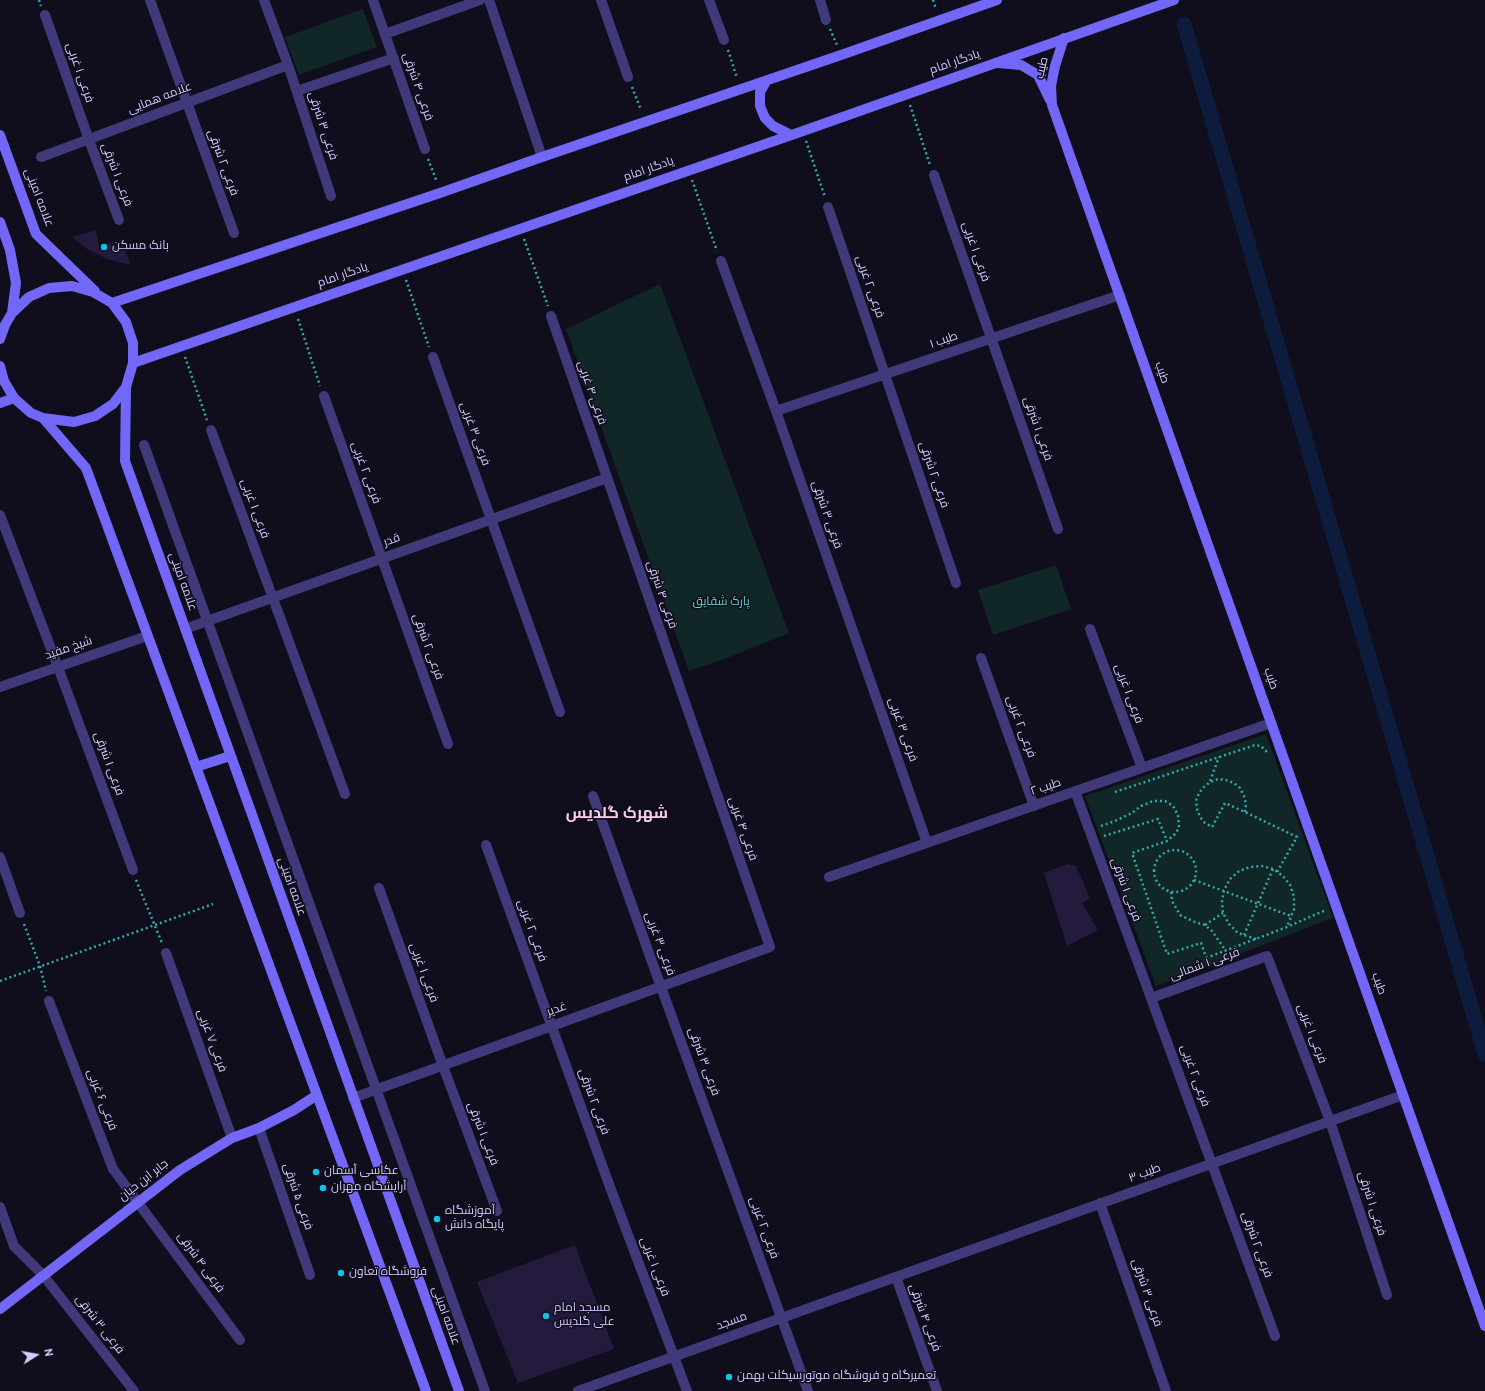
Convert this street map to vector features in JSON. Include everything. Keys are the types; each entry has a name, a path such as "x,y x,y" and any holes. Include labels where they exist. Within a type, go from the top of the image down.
{"main road":[{"path":"112,304 440,193 997,0"},
{"name":"یادگار امام","path":"133,363 803,131 1174,0"},
{"name":"طیب","path":"1064,38 1051,86 1052,105 1485,1326"},
{"path":"996,63 1021,65 1038,75 1052,105"},
{"path":"767,80 760,92 760,106 765,118 773,126 791,135"},
{"name":"علامه امینی","path":"0,135 36,234 99,295"},
{"path":"0,222 10,250 16,283 12,312"},
{"path":"0,339 12,312 29,297 49,288 72,286 93,292 112,304 126,322 134,343 133,363 126,387 113,404 95,416 74,422 43,418 31,413 14,398 4,381 0,366"},
{"name":"علامه امینی","path":"126,387 125,461 459,1391"},
{"path":"0,403 14,398"},
{"path":"43,418 86,468 426,1391"},
{"path":"196,767 230,756"},
{"name":"جابر ابن حیان","path":"0,1309 180,1170 232,1138 259,1128 294,1110 317,1095"}],"street":[{"path":"150,0 186,102"},
{"path":"264,0 288,65"},
{"path":"373,0 385,34 480,0"},
{"path":"488,0 542,157"},
{"path":"601,0 628,77"},
{"path":"709,0 724,40"},
{"path":"820,0 826,20"},
{"name":"فرعی ۱ غربی","path":"45,15 89,140"},
{"name":"فرعی ۴ شرقی","path":"385,34 425,149"},
{"path":"297,91 394,58"},
{"name":"فرعی ۳ شرقی","path":"288,65 332,196"},
{"name":"علامه همایی","path":"41,157 288,65"},
{"name":"فرعی ۲ شرقی","path":"186,102 234,233"},
{"name":"فرعی ۱ شرقی","path":"89,140 119,220"},
{"name":"فرعی ۱ غربی","path":"934,175 991,339"},
{"name":"فرعی ۲ غربی","path":"828,207 885,374"},
{"path":"721,261 776,411"},
{"name":"طیب ۱","path":"776,411 1120,295"},
{"name":"فرعی ۴ غربی","path":"551,316 607,478"},
{"name":"فرعی ۱ شرقی","path":"991,339 1058,529"},
{"name":"فرعی ۳ غربی","path":"433,357 491,520"},
{"name":"فرعی ۲ شرقی","path":"885,374 956,583"},
{"name":"فرعی ۲ غربی","path":"324,396 382,559"},
{"name":"فرعی ۳ شرقی","path":"776,411 852,627"},
{"name":"فرعی ۱ غربی","path":"211,430 272,598"},
{"path":"144,445 484,1391"},
{"name":"فرعی ۴ شرقی","path":"607,478 690,720"},
{"name":"قدر","path":"185,629 607,478"},
{"path":"0,515 58,667"},
{"path":"491,520 560,712"},
{"name":"فرعی ۲ شرقی","path":"382,559 448,744"},
{"path":"272,598 345,794"},
{"name":"فرعی ۳ غربی","path":"852,627 927,843"},
{"name":"فرعی ۱ غربی","path":"1090,629 1142,768"},
{"name":"شیخ مفید","path":"0,687 147,636"},
{"name":"فرعی ۲ غربی","path":"981,658 1034,806"},
{"name":"فرعی ۱ شرقی","path":"58,667 132,870"},
{"name":"فرعی ۴ غربی","path":"690,720 770,947"},
{"name":"طیب ۲","path":"829,876 1271,723"},
{"name":"فرعی ۱ شرقی","path":"1075,791 1151,998"},
{"name":"فرعی ۳ غربی","path":"593,796 661,987"},
{"name":"فرعی ۲ غربی","path":"486,846 552,1026"},
{"path":"0,857 20,913"},
{"name":"فرعی ۱ غربی","path":"379,888 443,1066"},
{"name":"غدیر","path":"353,1098 770,947"},
{"name":"فرعی ۷ غربی","path":"166,953 232,1138"},
{"name":"فرعی ۱ غربی","path":"1267,956 1330,1121"},
{"name":"فرعی ۱ شمالی","path":"1151,998 1267,956"},
{"name":"فرعی ۳ شرقی","path":"661,987 720,1147"},
{"name":"فرعی ۲ غربی","path":"1151,998 1212,1163"},
{"name":"فرعی ۶ غربی","path":"49,1001 113,1169 138,1202"},
{"name":"فرعی ۲ شرقی","path":"552,1026 610,1187"},
{"name":"فرعی ۱ شرقی","path":"443,1066 497,1211"},
{"name":"طیب ۳","path":"896,1277 1403,1095"},
{"name":"فرعی ۱ شرقی","path":"1330,1121 1388,1295"},
{"name":"فرعی ۵ شرقی","path":"259,1128 310,1275"},
{"name":"فرعی ۲ غربی","path":"720,1147 782,1318"},
{"name":"فرعی ۲ شرقی","path":"1212,1163 1275,1336"},
{"name":"فرعی ۱ غربی","path":"610,1187 674,1356"},
{"name":"فرعی ۴ شرقی","path":"138,1202 240,1340"},
{"name":"فرعی ۳ شرقی","path":"1100,1204 1166,1391"},
{"name":"فرعی ۳ شرقی","path":"0,1207 14,1246 43,1275 134,1391"},
{"name":"فرعی ۴ شرقی","path":"896,1277 937,1391"},
{"name":"مسجد","path":"578,1391 896,1277"},
{"path":"782,1318 808,1391"},
{"path":"674,1356 687,1391"}],"path":[{"path":"826,20 841,55"},
{"path":"724,40 742,89"},
{"path":"628,77 646,122"},
{"path":"906,94 934,175"},
{"path":"803,131 828,207"},
{"path":"425,149 440,193"},
{"path":"689,170 721,261"},
{"path":"521,228 551,316"},
{"path":"402,270 433,357"},
{"path":"294,307 324,396"},
{"path":"181,346 211,430"},
{"path":"1109,794 1255,744 1262,746 1267,751 1269,758"},
{"path":"1210,782 1219,757"},
{"path":"1245,812 1246,804 1240,788 1234,783 1226,780 1218,779 1210,782 1199,793 1196,801 1200,817 1205,823 1212,827 1225,803 1297,837"},
{"path":"1100,826 1132,813 1141,806 1153,801 1165,801 1173,806 1178,814 1179,828 1167,841 1132,853 1167,954 1201,943 1206,958 1324,911"},
{"path":"1098,821 1104,836 1158,819 1167,841"},
{"path":"1294,830 1300,844"},
{"path":"1277,872 1297,837"},
{"path":"1175,850 1181,852 1192,860 1195,866 1194,880 1184,890 1171,892 1165,890 1155,879 1154,866 1157,860 1168,851 1175,850"},
{"path":"1256,939 1238,932 1229,924 1224,914 1222,902 1224,890 1230,879 1239,871 1244,869 1262,866 1273,869 1283,876 1290,885 1294,897 1294,909 1287,927"},
{"path":"1244,935 1273,869"},
{"path":"132,870 166,953"},
{"path":"1194,880 1291,916"},
{"path":"1171,892 1172,901 1180,915 1205,925 1212,931 1226,951"},
{"path":"0,981 213,904"},
{"path":"20,913 40,966 49,1001"},
{"path":"1205,925 1224,914"}],"green space":[{"path":"363,9 377,47 299,75 285,37"},
{"name":"پارک شقایق","path":"660,284 789,633 727,658 689,671 566,329"},
{"path":"1056,565 1071,609 993,635 978,590"},
{"path":"1266,734 1333,918 1156,986 1085,796"}],"building":[{"name":"بانک مسکن","path":"96,230 99,246 121,241 131,265 109,260 87,249 72,237"},
{"path":"1067,864 1076,866 1090,898 1082,903 1098,930 1067,946 1044,873"},
{"name":"مسجد امام علی گلدیس","path":"575,1245 614,1349 518,1383 477,1282"}],"waterway":[{"path":"1184,24 1485,1054"}],"place":[{"name":"بانک مسکن","path":"104,247"},
{"name":"عکاسی آسمان","path":"316,1172"},
{"name":"آرایشگاه مهران","path":"323,1188"},
{"name":"آموزشگاه پایگاه دانش","path":"437,1219"},
{"name":"فروشگاه تعاون","path":"341,1273"},
{"name":"مسجد امام علی گلدیس","path":"546,1316"},
{"name":"تعمیرگاه و فروشگاه موتورسیکلت بهمن","path":"729,1377"}],"district":[{"name":"شهرک گلدیس","path":"617,815"}]}
